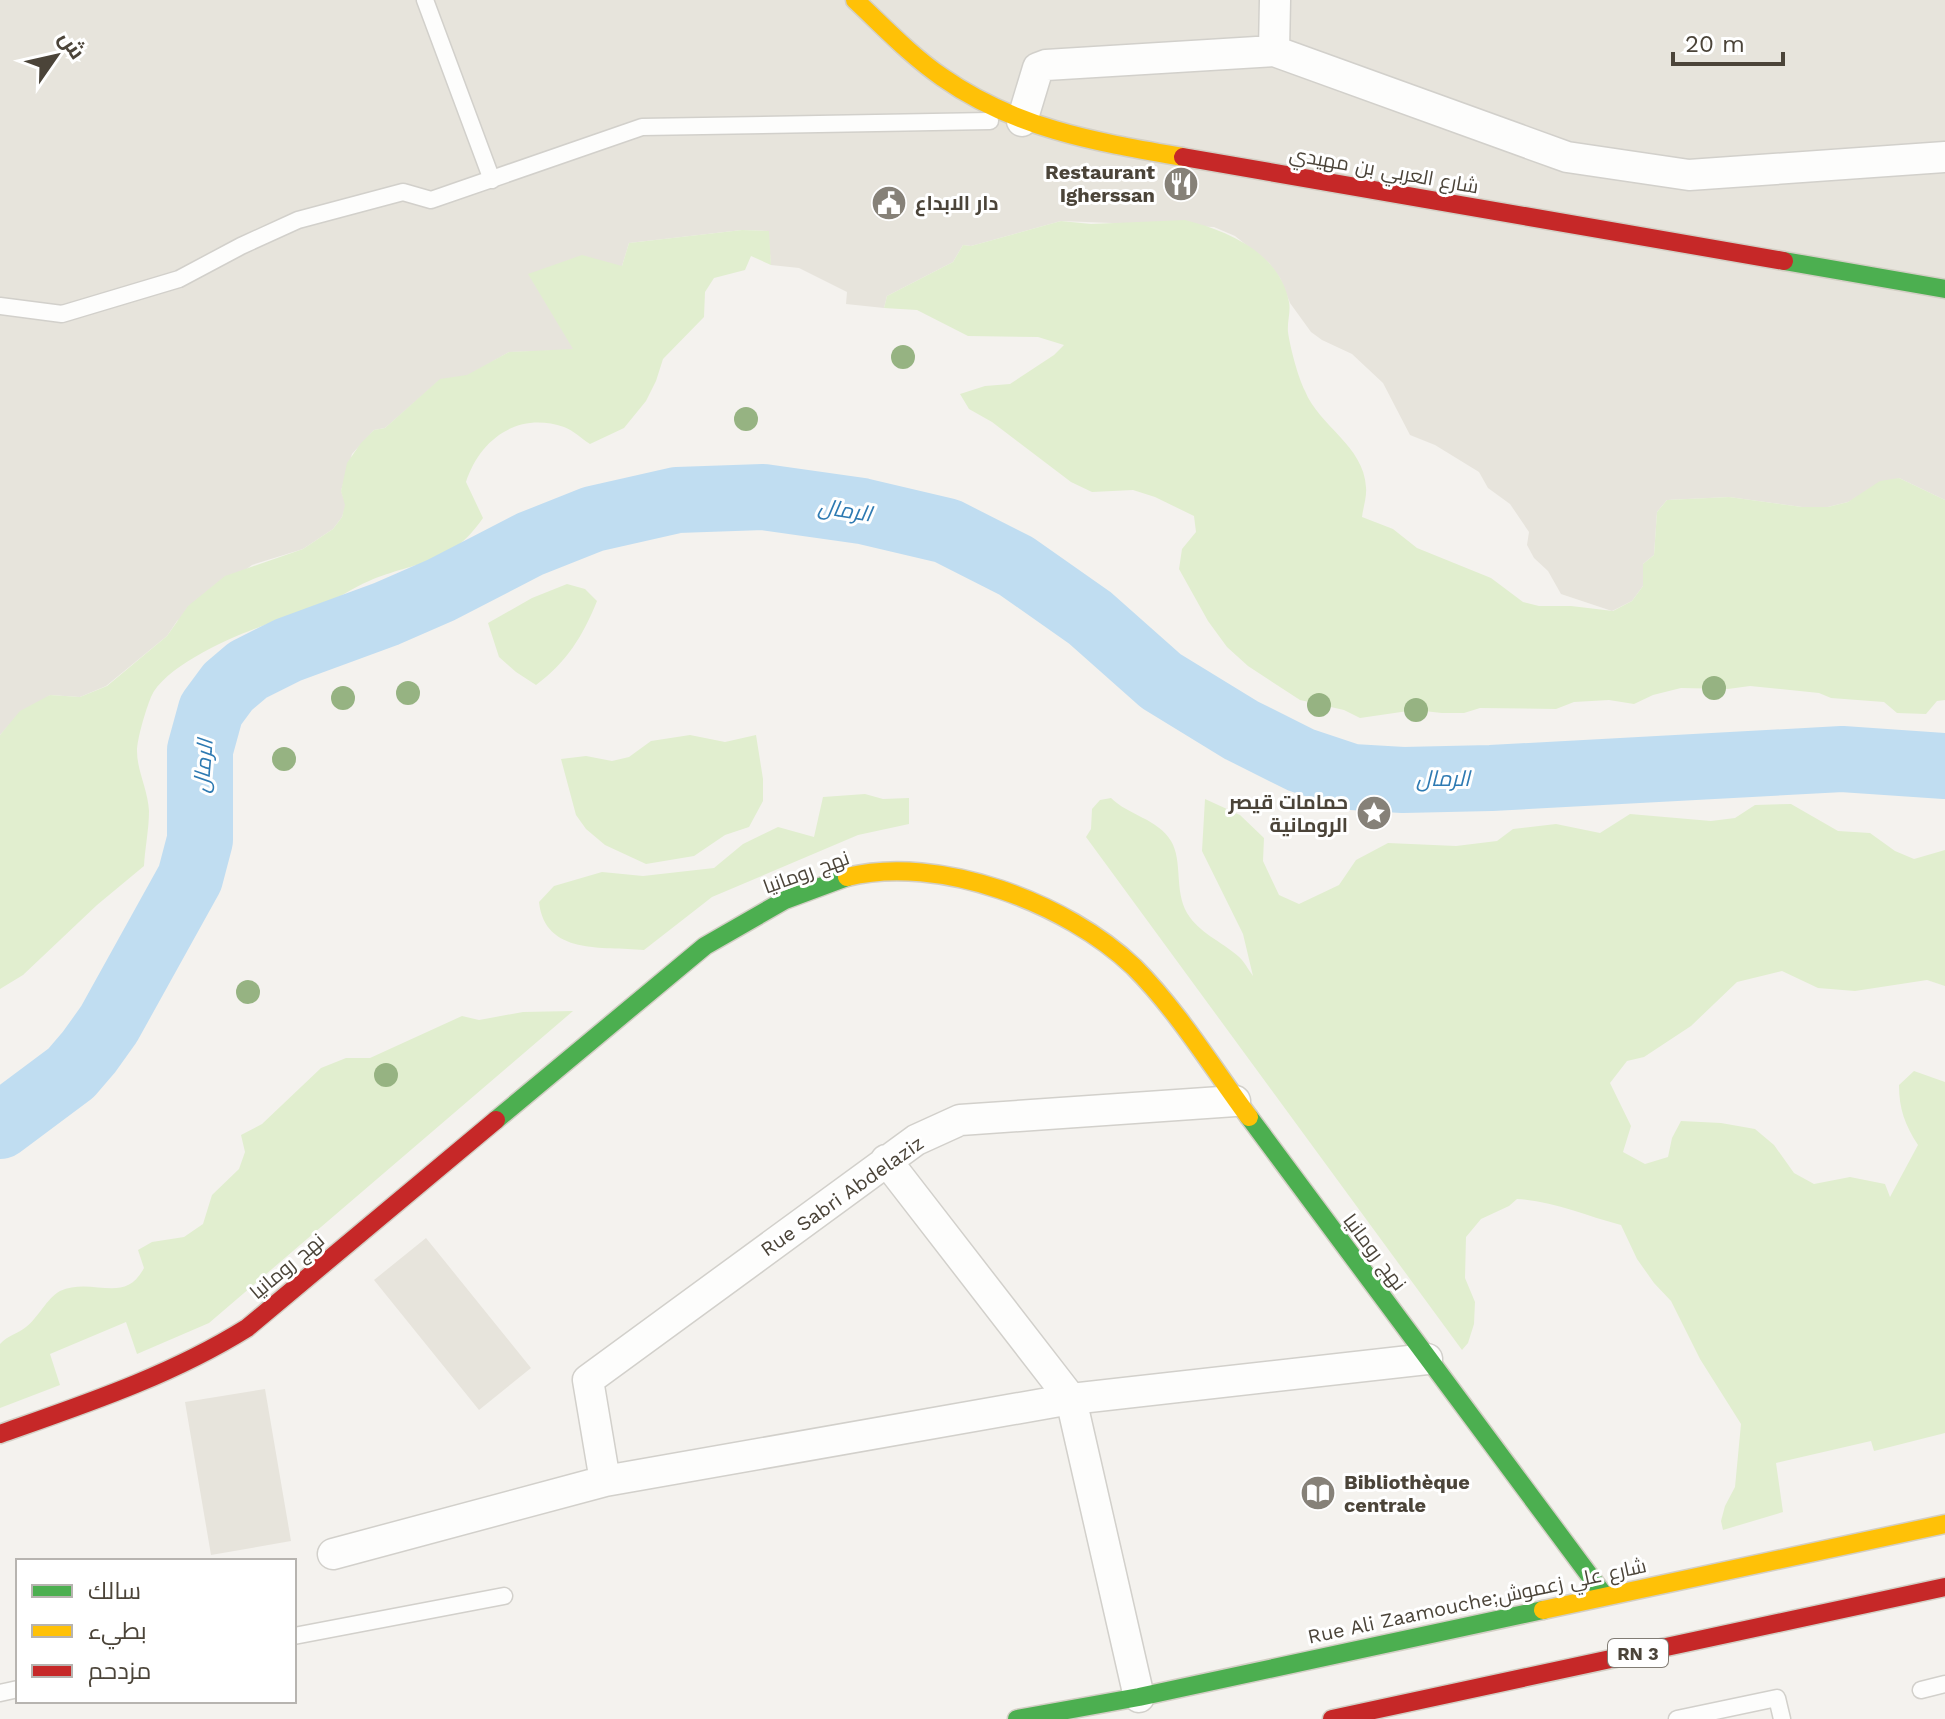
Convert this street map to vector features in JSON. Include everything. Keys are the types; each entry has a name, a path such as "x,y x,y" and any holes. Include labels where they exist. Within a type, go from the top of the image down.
{"street":[{"path":"1274,51 1275,0"},
{"name":"شارع العربي بن مهيدي","path":"862,2 923,63 966,94 1022,121 1088,141 1944,283"},
{"path":"1022,121 1038,68 1046,65 1274,51 1567,157 1689,175 1945,157"},
{"name":"نهج رومانيا","path":"0,1434 128,1389 219,1347 247,1328 705,946 746,919 788,899 869,872 916,871 963,878 1055,914 1127,961 1137,971 1156,991 1604,1595"},
{"name":"Rue Sabri Abdelaziz","path":"605,1481 588,1380 916,1140 960,1120 1235,1101"},
{"path":"886,1160 1071,1399 1139,1697"},
{"path":"333,1554 605,1481 1071,1399 1427,1359"},
{"name":"Rue Ali Zaamouche;شارع علي زعموش","path":"1017,1719 1139,1697 1945,1524"},
{"name":"RN 3","path":"1332,1719 1945,1587"}],"lane":[{"path":"425,0 492,180"},
{"path":"0,306 62,314 179,279 298,220 403,192 431,200 642,127 1022,121"},
{"path":"296,1636 504,1596"},
{"path":"1921,1690 1945,1684"},
{"path":"1677,1719 1777,1698 1782,1719"}],"shaded area":[{"path":"0,0 1945,0 1945,500 1899,478 1848,502 1828,507 1802,507 1729,497 1667,500 1657,512 1654,555 1643,564 1643,586 1632,601 1612,611 1561,594 1548,571 1534,558 1527,545 1529,532 1510,504 1488,488 1479,472 1435,445 1410,435 1383,383 1352,354 1311,332 1290,303 1280,278 1269,263 1235,236 1214,227 1061,221 971,246 963,245 953,262 887,296 884,308 846,304 847,292 799,268 771,265 768,231 742,230 629,243 622,266 574,350 509,352 467,376 440,380 385,428 374,430 352,454 341,491 346,505 333,529 303,549 252,565 177,621 167,636 106,686 80,697 50,695 0,735"},
{"path":"426,1238 531,1368 479,1410 374,1280"},
{"path":"265,1389 291,1541 211,1555 185,1402"}],"green space":[{"path":"1185,220 1218,230 1249,246 1275,270 1289,302 1288,332 1302,385 1320,415 1350,448 1363,473 1366,491 1362,517 1393,529 1417,548 1491,578 1523,602 1613,611 1632,601 1643,586 1643,564 1654,555 1657,512 1667,500 1729,497 1802,507 1828,507 1848,502 1880,481 1899,478 1945,500 1945,700 1937,701 1926,714 1897,713 1884,702 1831,698 1819,693 1750,686 1681,688 1634,704 1609,700 1574,702 1556,709 1480,708 1464,713 1415,710 1360,718 1344,710 1300,700 1248,666 1227,647 1208,621 1179,569 1182,549 1196,532 1194,516 1133,490 1092,492 1071,482 992,422 969,409 960,394 985,386 1010,384 1064,345 1038,337 968,336 917,310 884,308 887,296 953,262 963,245 971,246 1061,221 1091,224"},
{"path":"742,230 769,231 771,265 751,256 745,270 714,278 705,292 704,317 663,359 646,401 624,428 590,444 567,428 547,423 516,426 503,432 481,453 466,482 483,518 458,546 432,560 363,584 320,607 221,643 186,663 159,685 149,702 137,746 149,811 144,866 97,905 23,975 0,989 0,735 20,711 50,695 80,697 107,686 167,636 188,606 225,576 303,549 333,529 342,517 345,505 341,491 347,463 361,443 374,430 385,428 440,379 467,375 509,352 573,349 528,274 582,255 622,266 629,243"},
{"path":"567,584 585,589 597,601 572,648 556,668 536,685 499,657 488,623 532,598"},
{"path":"690,735 725,742 756,735 763,801 749,827 725,835 694,856 646,864 605,845 586,829 576,815 561,759 586,756 612,761 629,757 651,741"},
{"path":"865,794 883,799 909,798 909,824 858,835 712,897 644,950 578,945 552,932 544,919 539,902 554,886 602,872 643,876 714,868 743,844 778,827 814,837 823,797"},
{"path":"1111,798 1159,827 1171,841 1187,913 1204,931 1240,958 1253,976 1243,934 1202,851 1205,799 1240,815 1264,838 1263,861 1279,895 1299,904 1339,885 1356,860 1388,843 1456,846 1497,841 1513,829 1556,824 1600,833 1630,814 1711,821 1735,818 1755,805 1791,804 1838,831 1870,833 1895,851 1914,859 1945,850 1945,986 1927,980 1855,991 1818,988 1782,971 1737,982 1691,1026 1644,1057 1627,1061 1610,1083 1631,1126 1623,1152 1645,1164 1668,1157 1672,1138 1681,1121 1721,1123 1755,1129 1774,1145 1794,1173 1814,1184 1850,1177 1885,1184 1890,1197 1918,1145 1904,1116 1899,1085 1914,1071 1945,1082 1945,1433 1874,1451 1871,1441 1776,1463 1783,1512 1723,1530 1721,1521 1725,1506 1735,1487 1741,1424 1700,1359 1671,1301 1637,1259 1621,1225 1530,1200 1517,1199 1481,1219 1466,1237 1465,1278 1475,1302 1474,1324 1468,1343 1462,1350 1086,837 1091,829 1092,809 1100,800"},
{"path":"573,1011 209,1323 137,1354 126,1322 50,1354 60,1385 0,1408 0,1344 30,1323 60,1291 84,1286 127,1286 144,1268 138,1250 152,1242 184,1237 203,1224 212,1195 239,1169 245,1152 241,1135 262,1124 321,1068 346,1058 370,1058 462,1016 479,1020 523,1012"}],"waterway":[{"name":"الرمال","path":"0,1126 71,1073 89,1052 109,1024 190,878 200,840 200,750 211,710 228,687 248,670 288,650 441,590 530,544 593,519 677,500 763,497 862,511 947,531 1016,566 1090,618 1161,681 1241,730 1301,760 1352,777 1403,780 1491,778 1842,759 1945,766"}],"traffic: fast":[{"path":"1784,261 1945,289"},
{"path":"496,1120 705,946 785,900 847,877"},
{"path":"1249,1117 1604,1595"},
{"path":"1017,1719 1139,1697 1543,1610"}],"traffic: slow":[{"path":"855,0 930,68 970,95 999,109 1088,139 1183,157"},
{"path":"847,877 883,872 921,872 961,878 1038,904 1074,923 1106,944 1150,984 1249,1117"},
{"path":"1543,1610 1945,1524"}],"traffic: jam":[{"path":"1183,157 1784,261"},
{"path":"0,1434 157,1375 247,1328 496,1120"},
{"path":"1332,1719 1945,1587"}],"place":[{"name":"Restaurant Igherssan","path":"1181,184"},
{"name":"دار الابداع","path":"889,203"},
{"name":"حمامات قيصر الرومانية","path":"1374,813"},
{"name":"Bibliothèque centrale","path":"1318,1493"}]}
